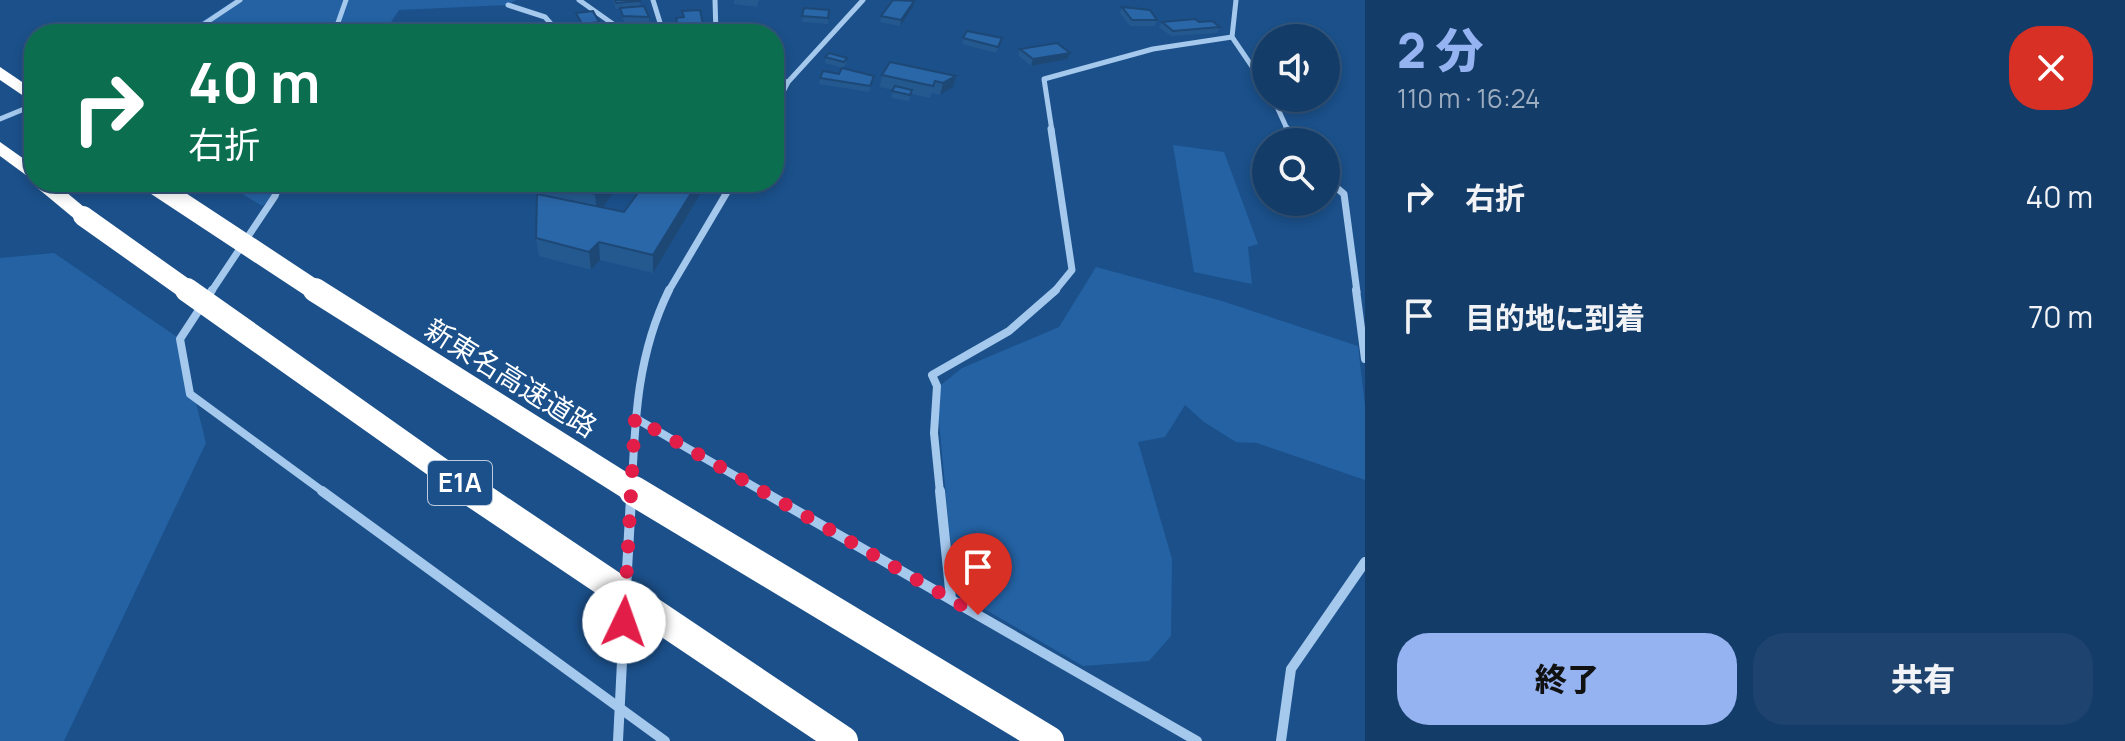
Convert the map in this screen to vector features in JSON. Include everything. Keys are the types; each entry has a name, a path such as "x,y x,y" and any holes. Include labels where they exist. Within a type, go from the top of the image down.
{"highway":[{"path":"0,72 24,90"},
{"path":"0,147 24,167"},
{"name":"E1A","path":"54,192 83,216 410,450 843,741"},
{"name":"新東名高速道路","path":"166,192 289,276 601,472 1049,741"}],"street":[{"path":"204,24 240,0"},
{"path":"338,24 346,0"},
{"path":"579,0 613,24"},
{"path":"653,0 660,24"},
{"path":"715,0 717,24"},
{"path":"784,90 863,0"},
{"path":"1236,0 1232,37 1252,66"},
{"path":"508,5 545,17 551,24"},
{"path":"951,599 934,433 937,386 932,375 1017,329 1053,298 1072,270 1044,79 1153,49 1232,37"},
{"path":"784,81 788,82"},
{"path":"0,119 24,109"},
{"path":"1340,191 1344,194 1365,359"},
{"path":"276,192 180,339 190,394 665,741"},
{"path":"618,741 635,418 645,349 667,297 727,192"},
{"path":"635,418 1197,741"},
{"path":"1281,741 1291,669 1365,562"}],"shaded area":[{"path":"235,0 516,0 508,5 399,10 390,24 198,24"},
{"path":"1173,145 1224,152 1258,244 1248,247 1252,284 1194,272"},
{"path":"239,192 280,192 262,206"},
{"path":"54,253 180,339 206,443 64,741 0,741 0,258"},
{"path":"1096,267 1222,301 1358,346 1365,406 1365,480 1257,443 1236,442 1204,422 1185,405 1165,437 1138,442 1172,559 1171,636 1149,661 1083,666 955,592 936,389 962,368 1059,327"}],"building":[{"path":"615,0 639,0 640,1 616,3"},
{"path":"893,0 914,1 901,20 881,16"},
{"path":"644,6 649,17 623,16 620,8"},
{"path":"1122,7 1150,10 1157,20 1132,20"},
{"path":"804,8 829,10 828,18 802,16"},
{"path":"700,10 703,24 678,24 676,18 684,17 682,11"},
{"path":"593,11 599,22 582,24 576,13"},
{"path":"1195,19 1199,22 1212,21 1220,27 1173,31 1162,22"},
{"path":"967,31 1002,38 998,47 963,38"},
{"path":"1057,43 1070,53 1033,59 1020,49"},
{"path":"829,53 847,58 844,62 825,57"},
{"path":"890,62 956,76 943,83 935,81 933,86 882,75"},
{"path":"842,68 874,76 870,86 820,78 823,71 839,74"},
{"path":"895,86 912,90 910,95 892,91"},
{"path":"639,192 692,192 653,255 599,242 589,252 536,238 537,194 624,212"}],"route":[{"path":"624,622 635,418 978,615"}]}
